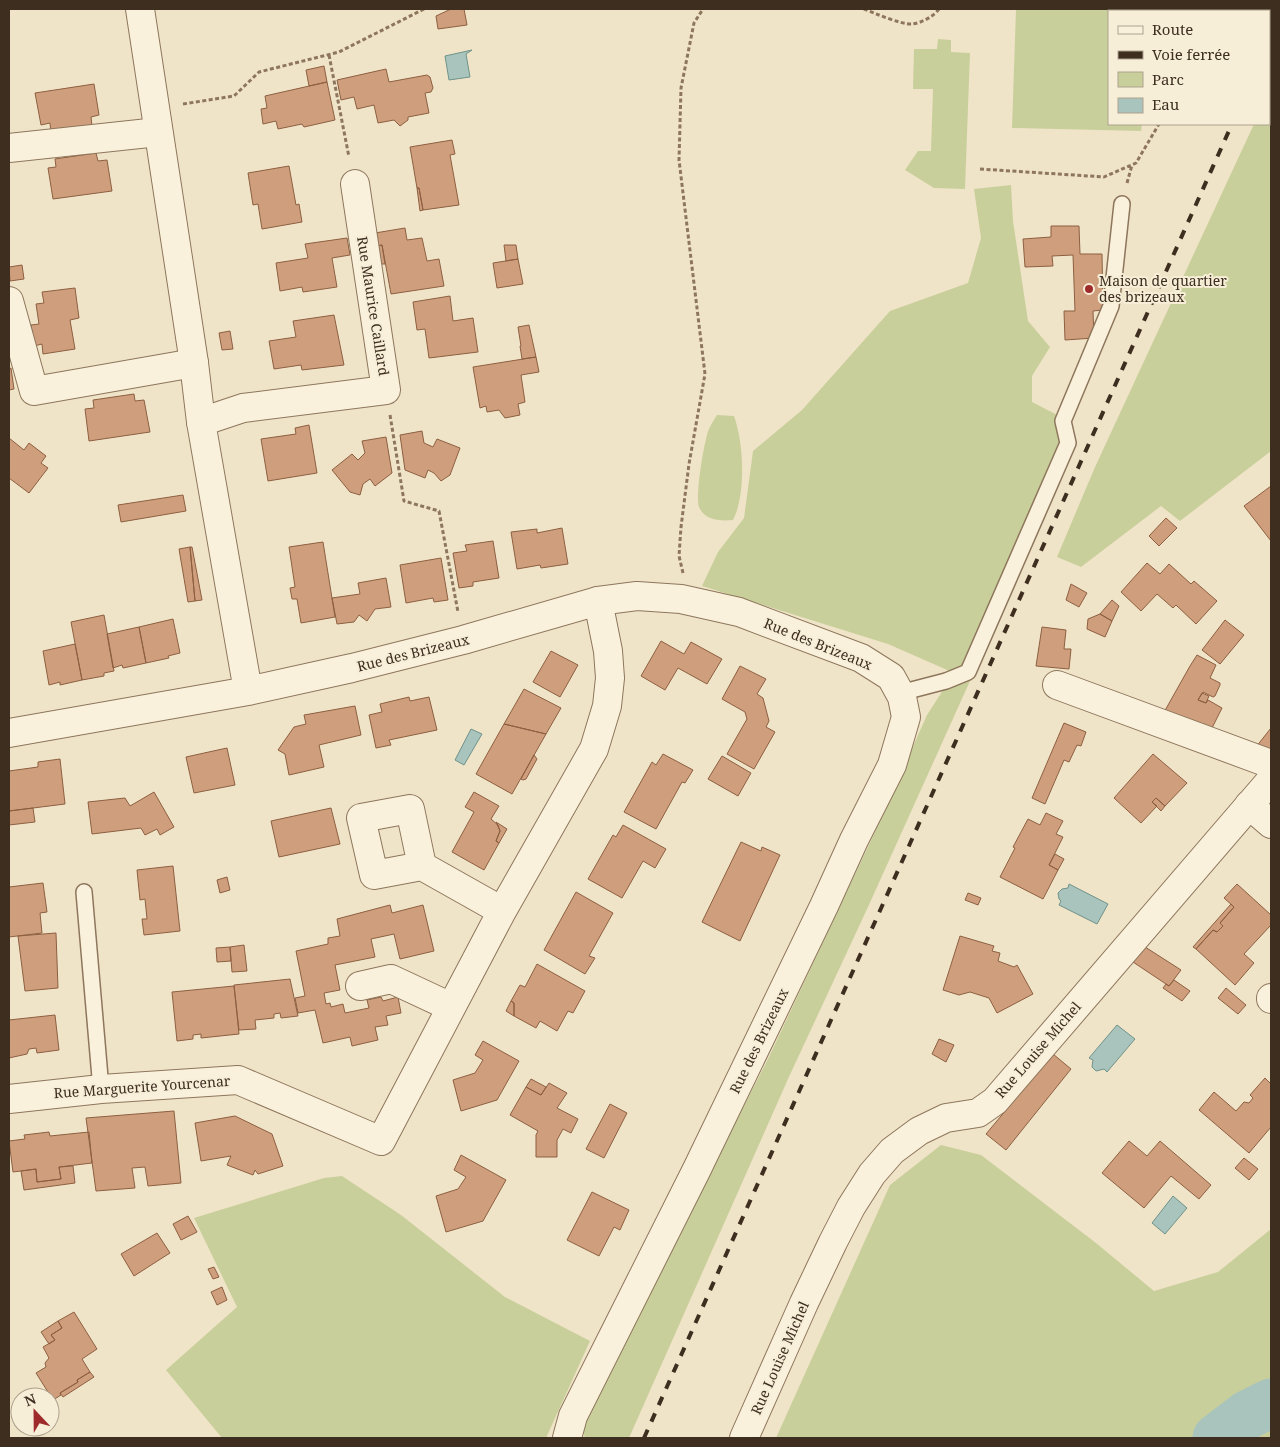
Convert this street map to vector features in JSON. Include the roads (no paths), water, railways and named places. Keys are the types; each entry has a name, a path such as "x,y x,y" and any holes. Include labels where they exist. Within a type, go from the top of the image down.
{"street":[{"path":"140,9 194,362 201,422 248,691"},
{"path":"9,148 156,120"},
{"name":"Rue Maurice Caillard","path":"201,422 243,408 386,390 355,184"},
{"path":"9,301 34,391 194,362"},
{"name":"Rue des Brizeaux","path":"9,733 248,691 352,668 463,640 598,600 637,596 680,599 739,612 861,658 891,676 900,693 906,717 892,765 854,840 697,1169 572,1416 567,1438"},
{"name":"Rue Marguerite Yourcenar","path":"9,1098 101,1089 238,1080 381,1142 502,911 594,749 607,706 610,678 608,651 598,600"},
{"path":"1057,686 1271,764"},
{"name":"Rue Louise Michel","path":"744,1438 804,1302 833,1242 851,1207 872,1174 892,1150 919,1130 946,1118 978,1112 994,1102 1271,780"},
{"path":"1249,806 1271,824"},
{"path":"422,866 502,911"},
{"path":"360,986 391,979 451,1007"}],"lane":[{"path":"900,693 946,681 968,672 1068,443 1063,421 1111,306 1122,204"},
{"path":"84,892 101,1089"}],"water":[{"path":"472,50 466,54 470,77 449,80 445,56"},
{"path":"471,729 482,734 464,765 455,760"},
{"path":"1069,884 1108,904 1097,924 1059,905 1061,901 1058,893 1062,889 1068,888"},
{"path":"1117,1025 1135,1039 1107,1072 1104,1069 1096,1071 1092,1067 1093,1060 1089,1058"},
{"path":"1173,1196 1187,1208 1165,1234 1152,1223"}],"waterway":[{"path":"1217,1438 1247,1415 1271,1403"}],"railway":[{"path":"644,1438 1232,125"}],"place":[{"name":"Maison de quartier des brizeaux","path":"1089,289"}]}
